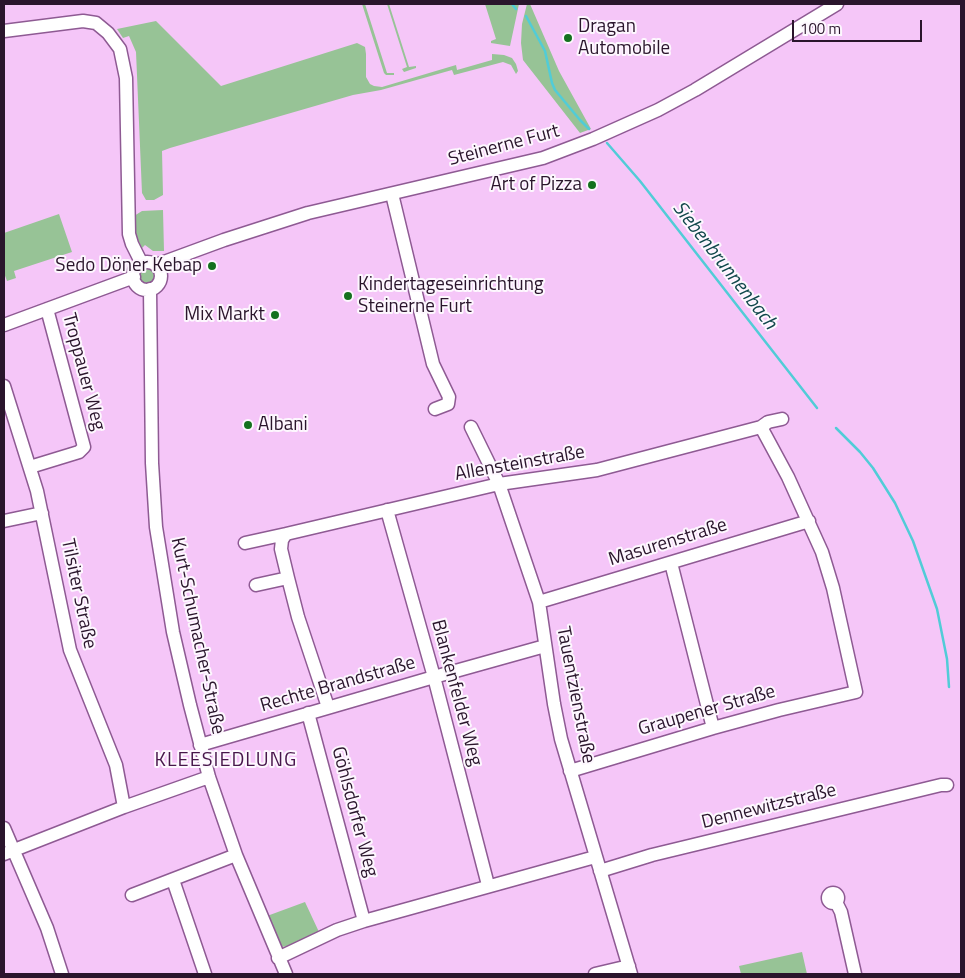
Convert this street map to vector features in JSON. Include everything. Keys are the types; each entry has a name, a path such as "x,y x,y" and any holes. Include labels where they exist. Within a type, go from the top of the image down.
{"street":[{"name":"Steinerne Furt","path":"142,264 149,262 156,265 269,225 332,207 543,158 658,110 837,4"},
{"path":"4,31 83,21 96,23 108,33 120,49 126,78 129,234 142,264 136,268 134,277 138,286 150,290 154,288 160,281 160,271 156,265"},
{"path":"392,194 433,364 450,397 448,404 435,409"},
{"path":"4,325 134,277"},
{"name":"Kurt-Schumacher-Straße","path":"150,290 152,463 157,541 175,640 209,777 236,856 286,974"},
{"name":"Troppauer Weg","path":"30,467 79,452 84,447 46,309"},
{"name":"Tilsiter Straße","path":"4,386 30,467 42,513 70,650 116,765 124,807"},
{"name":"Allensteinstraße","path":"245,543 498,484 597,470 761,427 768,422 782,419"},
{"name":"Tauentzienstraße","path":"471,427 498,484 539,602 559,730 630,970"},
{"path":"761,427 788,477 808,521"},
{"name":"Blankenfelder Weg","path":"387,510 434,677 488,885"},
{"path":"4,521 42,513"},
{"name":"Masurenstraße","path":"539,602 808,521"},
{"name":"Graupener Straße","path":"570,771 713,728 856,692 833,588 822,552 808,521"},
{"path":"286,534 282,540 281,549 288,578 298,617 328,707"},
{"path":"671,563 713,728"},
{"path":"256,585 288,578"},
{"name":"Rechte Brandstraße","path":"200,745 545,646"},
{"name":"Göhlsdorfer Weg","path":"308,713 364,921"},
{"path":"8,852 124,807 209,777"},
{"name":"Dennewitzstraße","path":"600,870 652,855 941,785 947,786"},
{"path":"4,828 8,852 47,928 62,974"},
{"path":"132,895 236,856"},
{"path":"278,958 338,930 364,921 488,885 596,857"},
{"path":"173,880 205,974"},
{"path":"836,902 841,912 855,974"},
{"path":"596,974 630,970"}],"green space":[{"path":"362,4 365,4 387,73 394,73 394,75 386,75 384,73"},
{"path":"387,4 389,4 409,67 416,66 416,68 404,72 402,69 407,67"},
{"path":"485,4 519,4 510,46 491,43 491,41 496,39"},
{"path":"527,4 530,4 559,71 591,129 580,133 523,60 521,43 522,24"},
{"path":"156,21 221,86 357,43 365,47 366,77 370,84 374,86 382,87 456,65 457,70 492,60 492,54 512,58 518,71 516,74 511,65 503,62 454,75 452,70 381,90 353,95 170,148 162,151 163,195 154,200 146,200 142,193 136,52 129,36 123,38 117,29"},
{"path":"163,210 164,251 153,251 145,245 142,248 135,234 134,216 142,211"},
{"path":"59,214 72,252 14,271 16,278 7,281 4,273 4,233"},
{"path":"147,265 155,268 158,276 155,284 147,287 139,284 136,276 139,268"},
{"path":"305,902 319,932 289,946 281,947 267,916"},
{"path":"802,952 807,974 741,974 739,966"}],"waterway":[{"name":"Siebenbrunnenbach","path":"512,4 516,9"},
{"name":"Siebenbrunnenbach","path":"526,16 545,51 555,90 589,129"},
{"name":"Siebenbrunnenbach","path":"607,143 640,181 817,408"},
{"name":"Siebenbrunnenbach","path":"836,428 873,468 895,503 913,541 937,609 947,659 949,687"}],"place":[{"name":"Dragan Automobile","path":"568,38"},
{"name":"Art of Pizza","path":"592,185"},
{"name":"Sedo Döner Kebap","path":"212,266"},
{"name":"Kindertageseinrichtung Steinerne Furt","path":"348,296"},
{"name":"Mix Markt","path":"275,315"},
{"name":"Albani","path":"248,425"}],"district":[{"name":"KLEESIEDLUNG","path":"226,761"}]}
